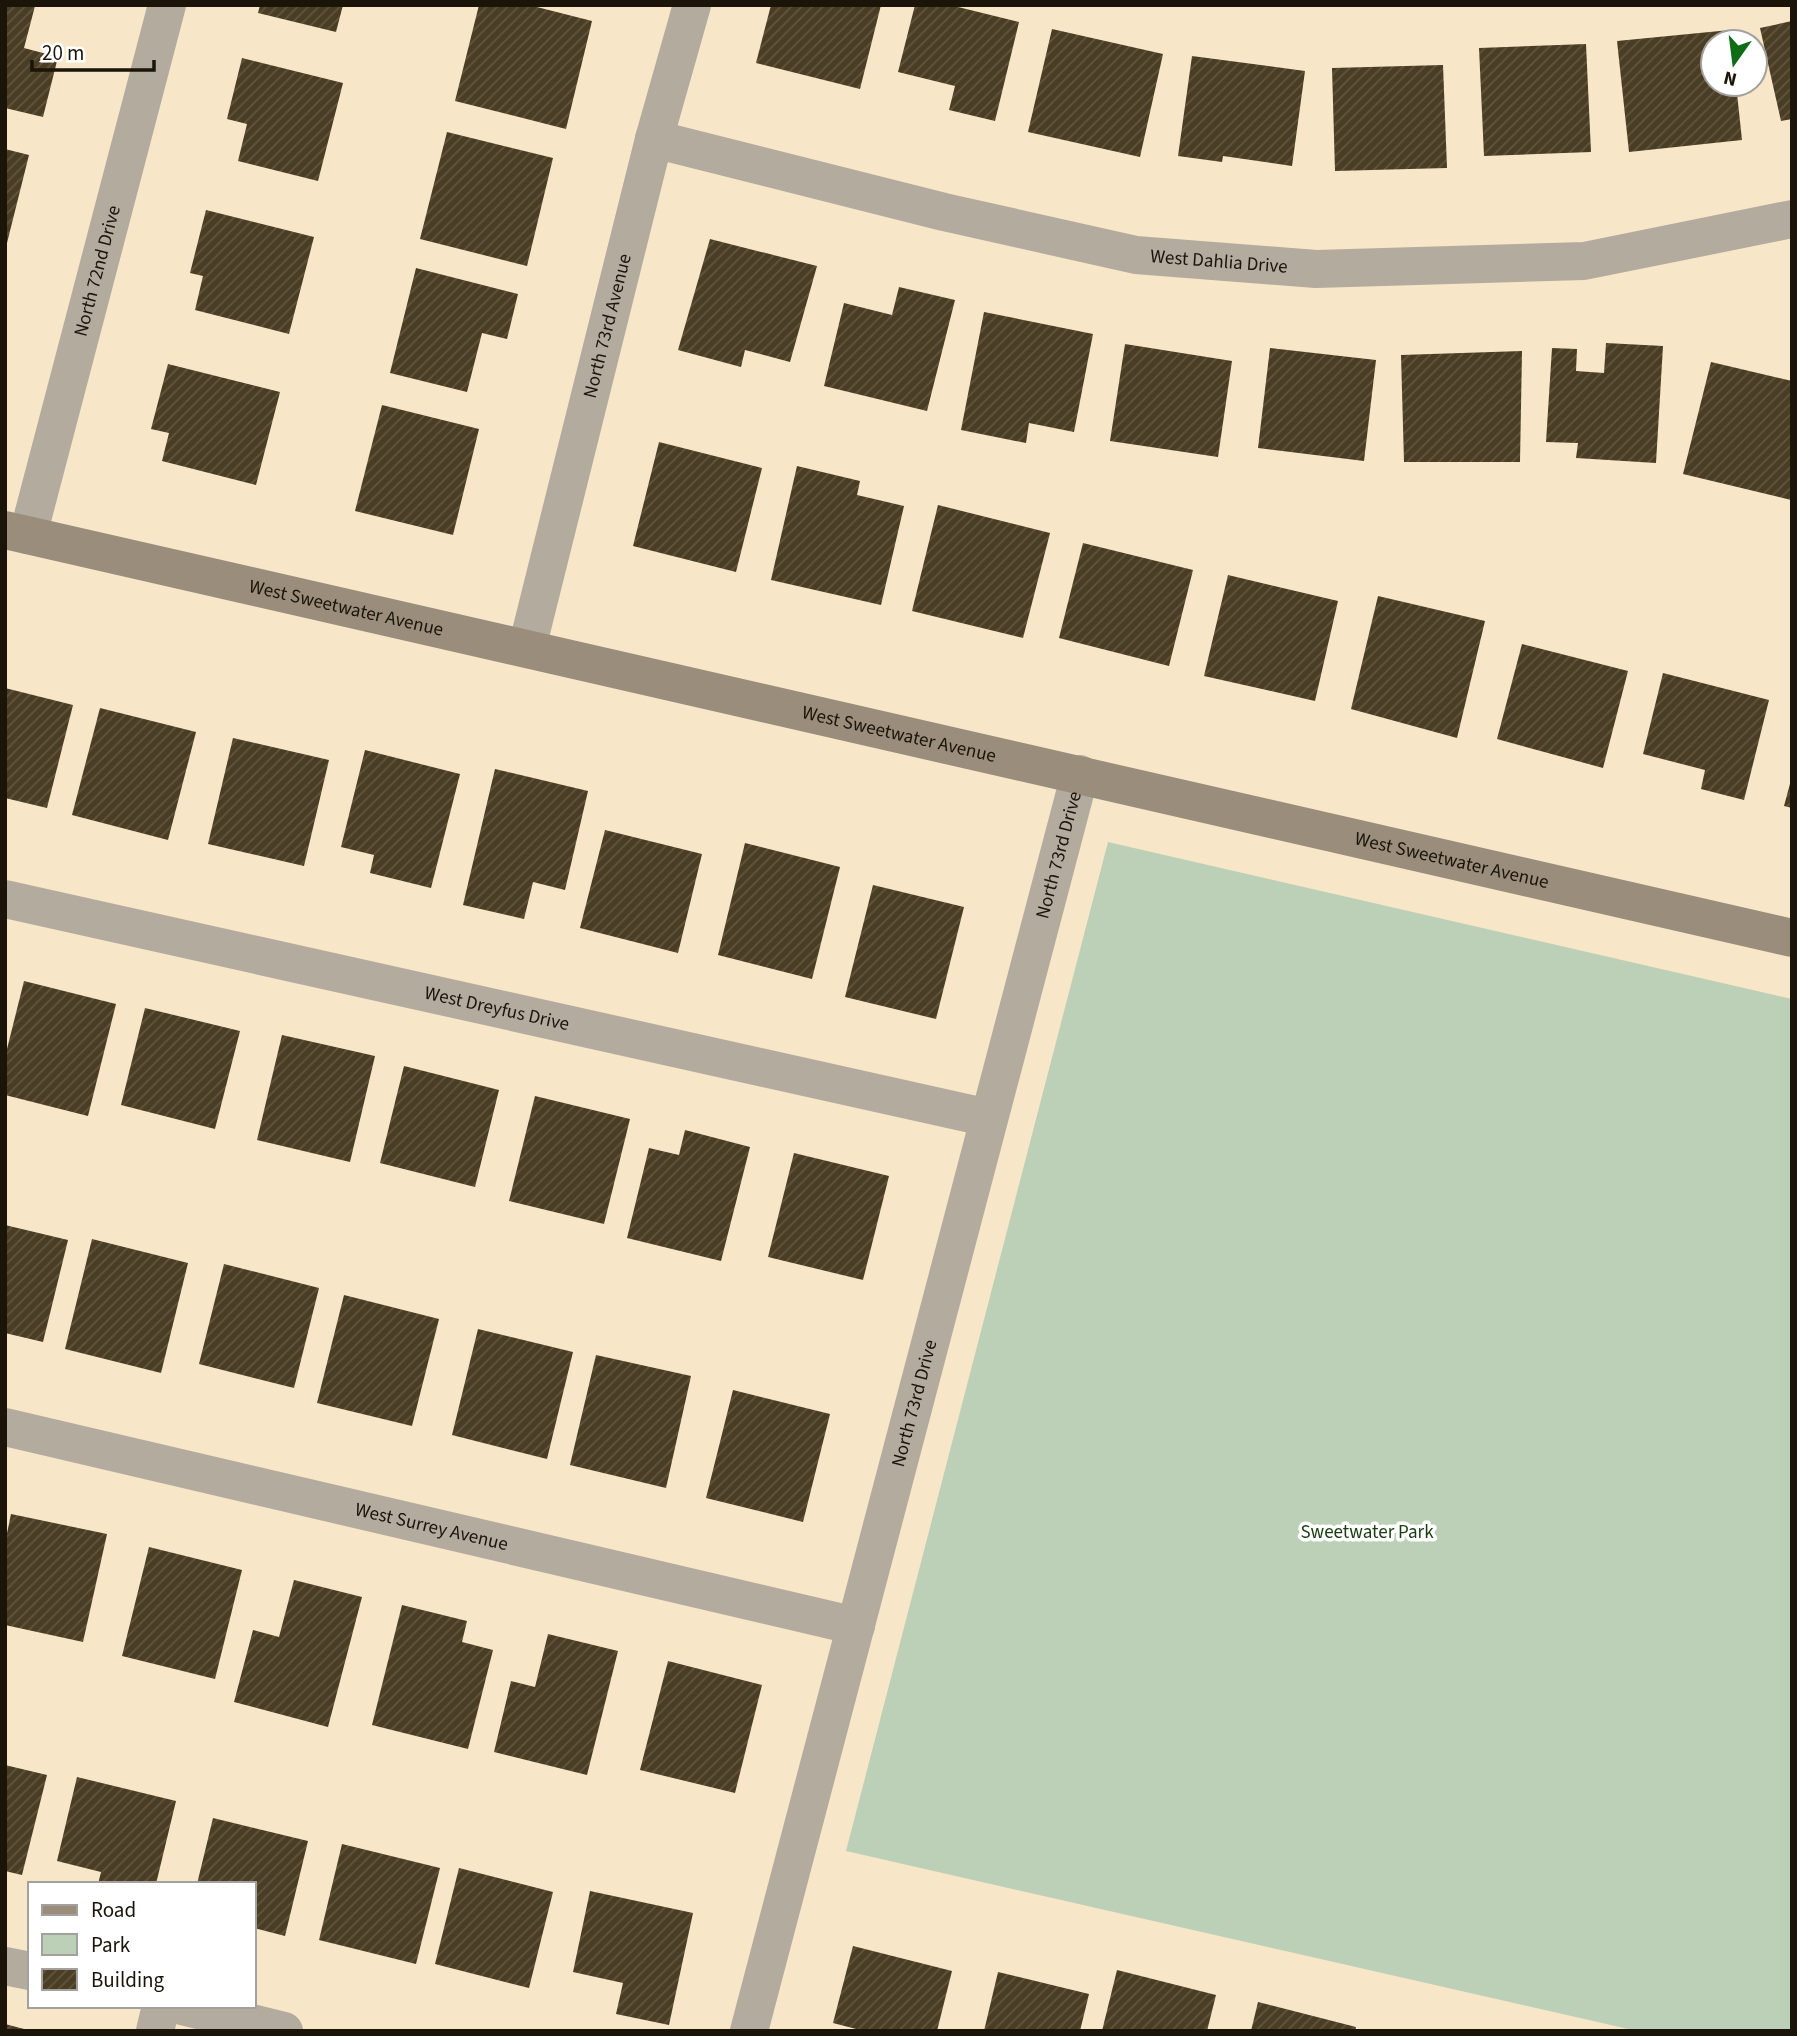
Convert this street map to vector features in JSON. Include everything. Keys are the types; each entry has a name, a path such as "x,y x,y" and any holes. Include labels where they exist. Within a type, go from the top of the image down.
{"street":[{"name":"North 72nd Drive","path":"16,533 167,5"},
{"name":"North 73rd Avenue","path":"527,648 654,139 692,5"},
{"name":"West Dahlia Drive","path":"654,139 944,212 1136,255 1316,270 1584,261 1792,219"},
{"name":"West Sweetwater Avenue","path":"16,533 1792,938"},
{"name":"North 73rd Drive","path":"749,2031 1080,774"},
{"name":"West Dreyfus Drive","path":"5,899 989,1118"},
{"name":"West Surrey Avenue","path":"5,1427 856,1626"},
{"path":"5,1966 28,1971"},
{"path":"155,2031 161,2008"},
{"path":"190,2008 284,2031"}],"green space":[{"name":"Sweetwater Park","path":"1108,842 1792,999 1792,2031 1637,2031 846,1851"}],"building":[{"path":"5,5 35,6 24,48 58,57 43,117 5,108"},
{"path":"260,5 343,5 336,32 258,13"},
{"path":"479,5 529,5 592,21 566,129 455,101"},
{"path":"771,5 881,5 860,89 756,63"},
{"path":"915,5 950,5 1019,22 995,121 949,110 955,86 898,72"},
{"path":"1792,21 1792,119 1781,121 1769,68 1769,28 1760,28"},
{"path":"1052,29 1163,54 1140,157 1028,132"},
{"path":"1699,33 1699,98 1738,98 1742,140 1629,152 1617,41"},
{"path":"1586,44 1591,152 1484,156 1479,48"},
{"path":"1192,56 1305,71 1292,166 1223,156 1222,162 1178,156"},
{"path":"242,58 343,83 318,181 238,161 247,124 227,119"},
{"path":"1443,65 1447,168 1335,171 1332,68"},
{"path":"447,132 553,158 527,266 420,239"},
{"path":"5,149 29,155 6,247 5,247"},
{"path":"206,210 314,237 289,334 195,310 203,276 190,273"},
{"path":"710,239 817,266 790,362 745,350 741,367 678,350"},
{"path":"416,268 518,294 507,339 482,333 467,392 390,373"},
{"path":"899,287 955,300 927,411 824,386 844,303 892,315"},
{"path":"984,312 1093,334 1074,432 1029,423 1026,443 961,430"},
{"path":"1606,343 1663,346 1656,463 1576,458 1578,443 1546,442 1552,348 1577,349 1576,371 1604,373"},
{"path":"1125,344 1232,361 1218,457 1110,441"},
{"path":"1270,348 1376,360 1364,461 1258,448"},
{"path":"1522,351 1520,462 1404,462 1401,355"},
{"path":"1711,362 1792,381 1791,500 1683,474"},
{"path":"168,364 280,392 256,485 162,461 169,433 151,429"},
{"path":"382,405 479,429 453,535 355,511"},
{"path":"659,442 762,468 736,572 633,546"},
{"path":"797,466 860,481 857,495 904,506 881,605 771,580"},
{"path":"938,505 1050,533 1023,638 912,611"},
{"path":"1083,543 1193,570 1169,666 1059,638"},
{"path":"1228,575 1338,601 1315,701 1204,676"},
{"path":"1378,596 1485,621 1457,738 1351,709"},
{"path":"1522,644 1628,671 1603,768 1497,739"},
{"path":"1663,673 1769,700 1744,800 1701,789 1705,770 1643,754"},
{"path":"5,688 73,705 47,808 5,798"},
{"path":"100,708 196,732 168,840 72,815"},
{"path":"233,738 329,760 304,866 208,844"},
{"path":"365,750 460,774 431,888 370,873 374,855 341,847"},
{"path":"495,769 588,791 565,890 533,882 524,919 463,905"},
{"path":"1792,780 1792,808 1784,806"},
{"path":"605,830 702,854 678,953 580,928"},
{"path":"745,843 840,867 812,979 718,955"},
{"path":"873,885 964,907 936,1019 845,997"},
{"path":"24,981 116,1004 88,1116 5,1095 5,1057"},
{"path":"145,1008 240,1031 215,1129 121,1105"},
{"path":"282,1035 375,1056 350,1162 257,1140"},
{"path":"404,1066 499,1090 475,1187 380,1163"},
{"path":"535,1096 630,1119 604,1224 509,1201"},
{"path":"685,1130 750,1147 721,1261 627,1238 649,1148 679,1155"},
{"path":"794,1153 889,1176 863,1280 768,1257"},
{"path":"5,1225 68,1240 43,1342 5,1333"},
{"path":"92,1239 188,1263 161,1373 65,1349"},
{"path":"224,1264 319,1288 294,1388 199,1364"},
{"path":"344,1295 439,1319 412,1426 317,1403"},
{"path":"478,1329 573,1352 547,1459 452,1435"},
{"path":"596,1355 691,1376 666,1488 570,1465"},
{"path":"733,1390 830,1414 803,1522 706,1498"},
{"path":"11,1514 107,1534 83,1642 5,1625 5,1543"},
{"path":"149,1547 242,1570 215,1679 122,1656"},
{"path":"294,1580 362,1597 328,1727 234,1702 253,1630 279,1637"},
{"path":"402,1605 467,1621 462,1642 493,1650 468,1749 372,1725"},
{"path":"548,1634 618,1651 587,1775 494,1752 511,1681 535,1687"},
{"path":"668,1661 762,1685 735,1793 640,1770"},
{"path":"5,1765 47,1775 22,1875 5,1871"},
{"path":"77,1777 176,1801 156,1882 98,1882 101,1872 57,1861"},
{"path":"213,1818 308,1841 285,1936 256,1929 256,1882 197,1882"},
{"path":"342,1844 440,1868 416,1964 319,1940"},
{"path":"459,1868 553,1892 529,1988 435,1964"},
{"path":"590,1891 693,1913 669,2025 616,2014 623,1983 573,1972"},
{"path":"853,1946 952,1971 937,2031 864,2031 833,2023"},
{"path":"1117,1970 1216,1995 1207,2031 1102,2031"},
{"path":"998,1972 1089,1994 1080,2031 984,2031"},
{"path":"1258,2002 1356,2027 1355,2031 1251,2031"},
{"path":"5,2024 28,2030 5,2031"}]}
